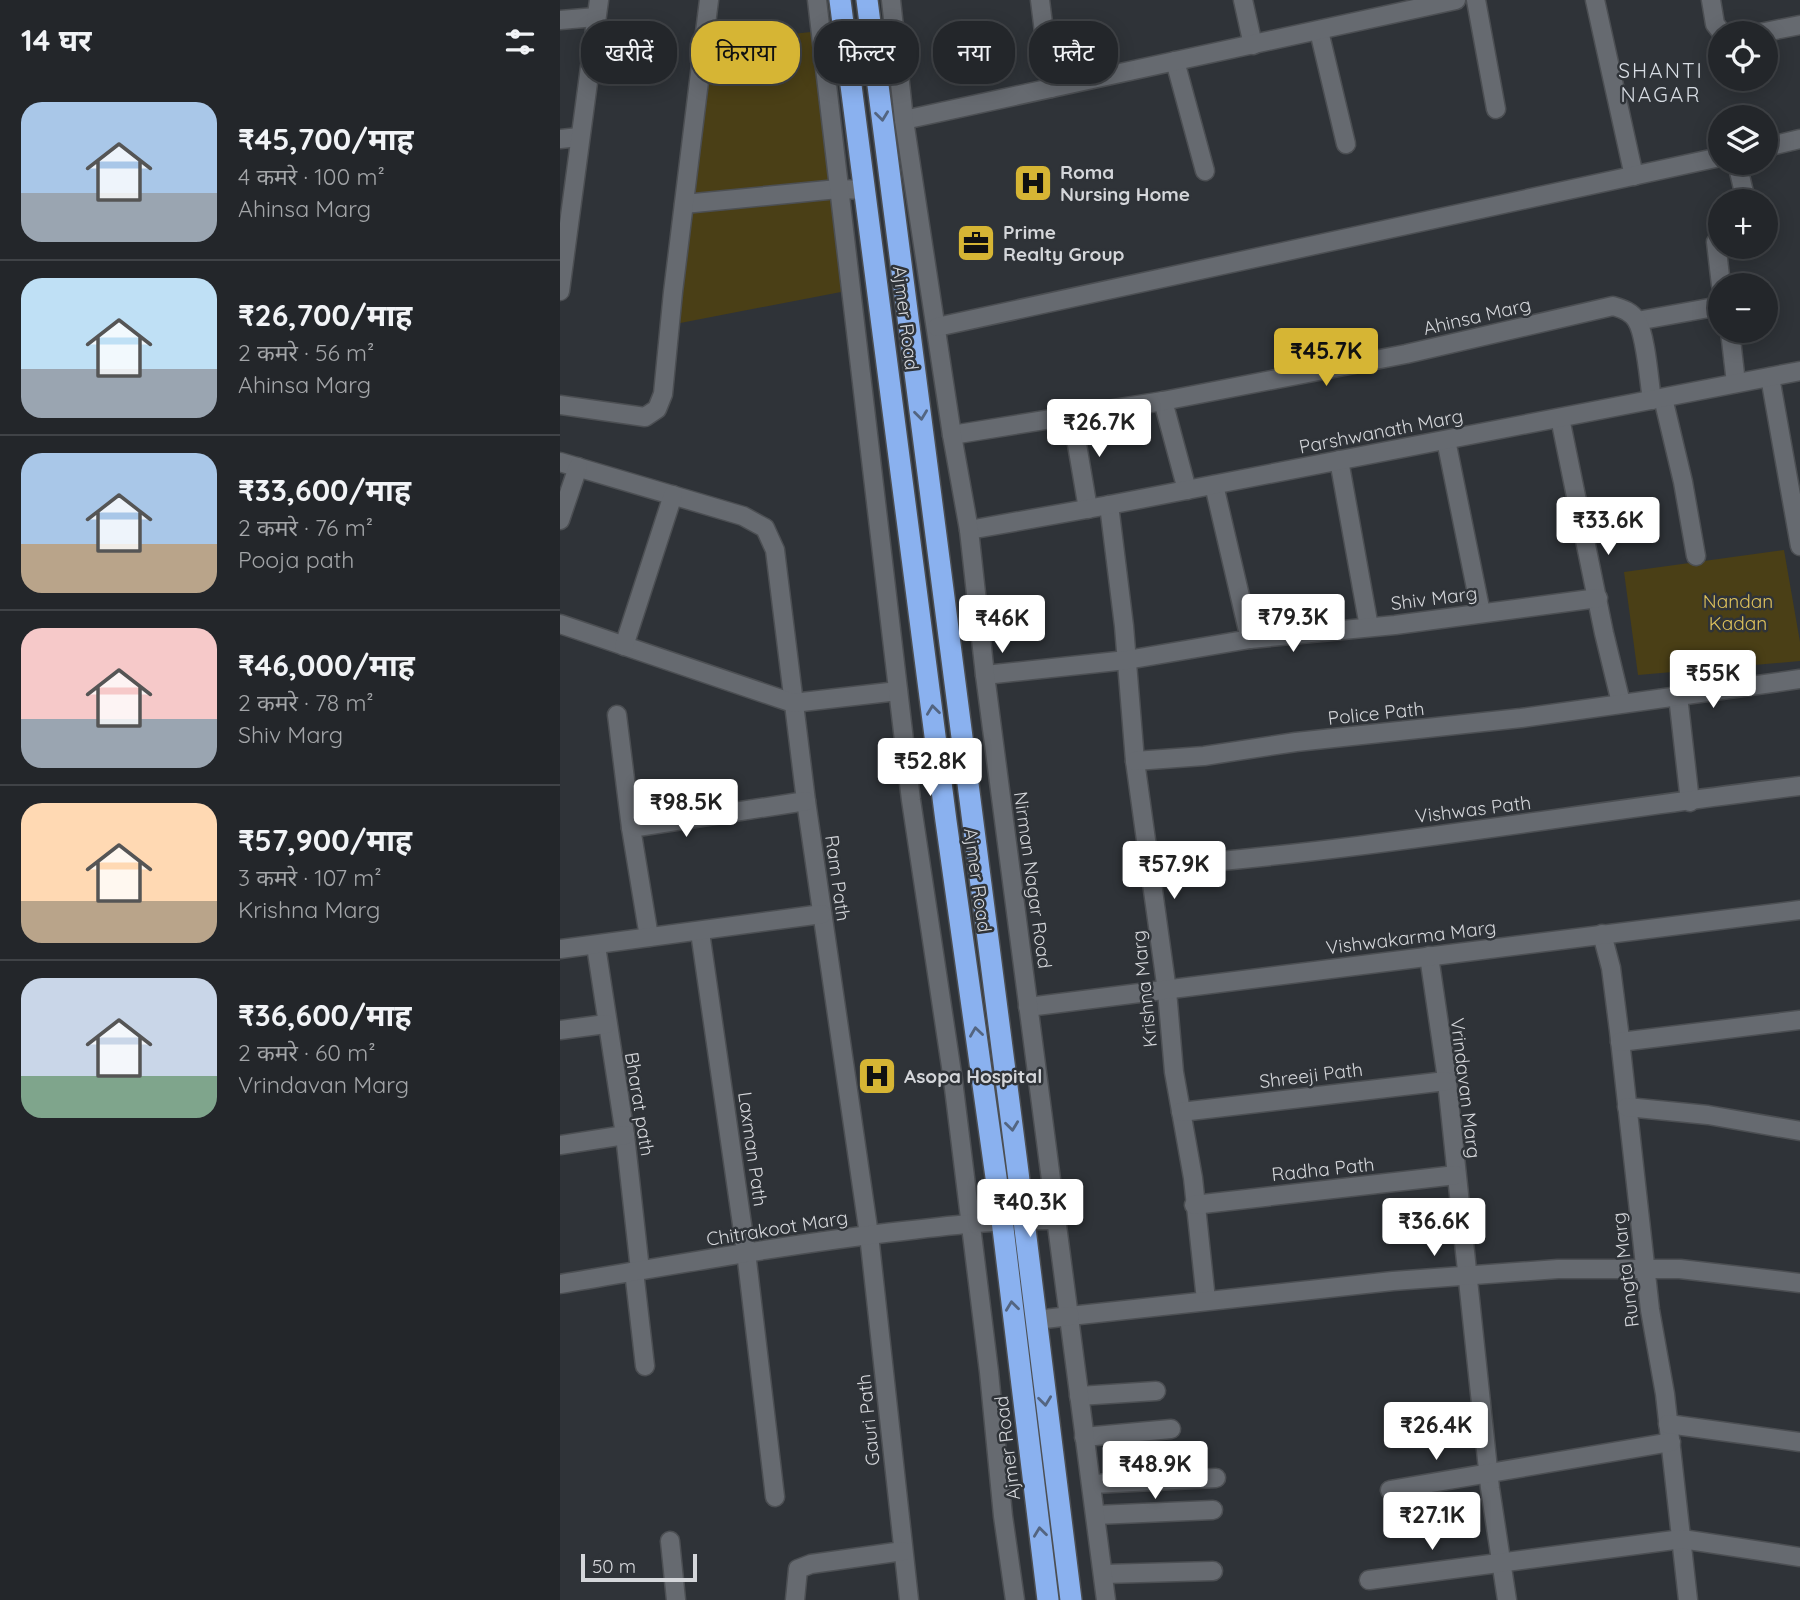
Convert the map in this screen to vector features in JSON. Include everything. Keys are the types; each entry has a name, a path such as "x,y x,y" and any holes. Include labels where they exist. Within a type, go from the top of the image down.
{"highway":[{"name":"Ajmer Road","path":"840,0 946,821 1002,1220 1048,1600"},
{"name":"Ajmer Road","path":"867,0 1071,1600"}],"street":[{"path":"560,405 645,417 657,409 663,394 709,0"},
{"path":"817,0 911,800 953,1080 1015,1600"},
{"name":"Nirman Nagar Road","path":"891,0 905,120 952,435 970,530 985,675 1107,1600"},
{"path":"1040,0 1051,88"},
{"path":"1243,0 1253,45"},
{"path":"905,120 1456,0"},
{"path":"1476,0 1496,110"},
{"path":"1595,0 1634,176"},
{"path":"1711,0 1714,21"},
{"path":"560,20 598,9 563,250 560,291"},
{"path":"1778,29 1800,25"},
{"path":"1319,31 1346,144"},
{"path":"1175,61 1205,171"},
{"path":"560,139 579,137"},
{"path":"1778,144 1800,139"},
{"path":"937,327 1708,159"},
{"path":"684,204 838,189 865,190"},
{"name":"Ahinsa Marg","path":"952,435 1163,401 1406,354 1613,306 1629,312 1637,321"},
{"path":"1696,556 1683,482 1657,399 1637,321 1708,308"},
{"path":"1731,343 1736,383"},
{"name":"Parshwanath Marg","path":"970,530 1800,371"},
{"path":"1770,377 1800,546"},
{"path":"1163,401 1187,490"},
{"path":"1072,415 1088,509"},
{"path":"1560,418 1621,703"},
{"path":"1446,440 1481,613"},
{"path":"1339,460 1369,627"},
{"path":"560,462 673,495 624,646"},
{"path":"560,520 578,467"},
{"path":"1214,485 1250,639"},
{"name":"Ram Path","path":"673,495 743,516 765,528 775,550 806,801 869,1235"},
{"name":"Krishna Marg","path":"1109,505 1135,761 1167,990 1174,1072 1193,1178 1206,1300"},
{"name":"Shiv Marg","path":"985,675 1126,660 1250,639 1598,598"},
{"path":"560,624 793,703 898,691"},
{"name":"Police Path","path":"1135,761 1205,756 1296,742 1521,718 1800,679"},
{"path":"1678,696 1690,802"},
{"path":"617,715 631,828 649,937"},
{"name":"Vishwas Path","path":"1150,867 1206,863 1457,833 1800,786"},
{"path":"631,828 806,801"},
{"name":"Vishwakarma Marg","path":"1028,1007 1800,910"},
{"path":"560,950 822,914"},
{"name":"Laxman Path","path":"700,932 746,1252 775,1497"},
{"name":"Rungta Marg","path":"1602,934 1611,968 1650,1310 1670,1433 1688,1600"},
{"name":"Bharat path","path":"596,946 625,1135 645,1366"},
{"name":"Vrindavan Marg","path":"1429,956 1446,1081 1488,1472 1507,1600"},
{"path":"1620,1042 1800,1020"},
{"path":"560,1030 607,1024"},
{"name":"Shreeji Path","path":"1181,1112 1446,1081"},
{"path":"1627,1107 1708,1115 1800,1131"},
{"path":"560,1145 625,1135"},
{"name":"Radha Path","path":"1194,1205 1456,1175"},
{"name":"Chitrakoot Marg","path":"560,1284 746,1252 869,1235 1002,1220 1057,1220"},
{"name":"Gauri Path","path":"869,1235 909,1600"},
{"path":"1035,1320 1206,1300 1558,1269 1680,1269 1800,1283"},
{"path":"1079,1396 1156,1391"},
{"path":"1084,1437 1171,1429"},
{"path":"1390,1490 1670,1433 1800,1442"},
{"path":"1092,1484 1216,1478"},
{"path":"1096,1515 1213,1510"},
{"path":"1369,1580 1682,1539 1800,1557"},
{"path":"670,1541 676,1600"},
{"path":"795,1600 798,1569 811,1564 903,1551"},
{"path":"1104,1574 1213,1572"}],"green space":[{"path":"814,32 814,84 825,84 841,292 670,325 699,84 800,84 800,33"},
{"name":"Nandan Kadan","path":"1784,550 1800,642 1800,661 1638,675 1624,572"}],"place":[{"name":"Roma Nursing Home","path":"1033,183"},
{"name":"Prime Realty Group","path":"976,243"},
{"name":"Asopa Hospital","path":"877,1076"}],"district":[{"name":"SHANTI NAGAR","path":"1661,83"}]}
